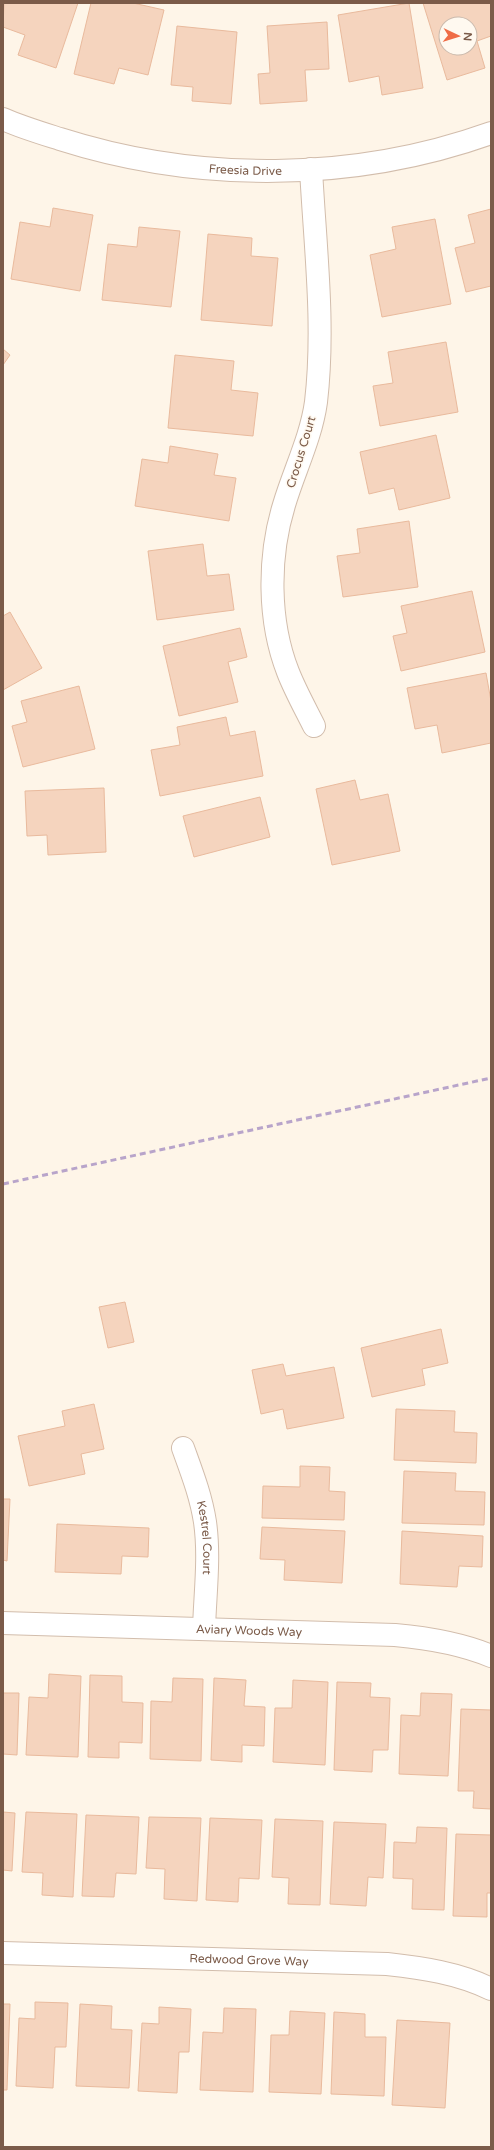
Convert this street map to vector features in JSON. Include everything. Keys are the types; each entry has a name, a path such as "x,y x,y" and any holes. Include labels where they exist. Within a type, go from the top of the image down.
{"street":[{"name":"Freesia Drive","path":"6,127 132,158 197,168 261,171 311,169 398,159 467,142 491,133"},
{"name":"Crocus Court","path":"311,169 319,333 319,369 316,404 307,439 282,513 276,539 273,572 274,606 278,639 288,671 314,726"},
{"name":"Kestrel Court","path":"183,1448 197,1484 205,1523 206,1555 204,1630"},
{"name":"Aviary Woods Way","path":"3,1623 431,1638 477,1650 491,1656"},
{"name":"Redwood Grove Way","path":"3,1953 387,1964 432,1969 477,1982 491,1989"}],"building":[{"path":"4,3 78,3 56,68 18,55 25,35 3,27"},
{"path":"91,3 133,3 164,10 148,75 119,68 114,84 74,74"},
{"path":"409,3 423,88 382,95 379,76 349,82 338,15"},
{"path":"423,3 491,3 491,36 478,41 478,16 438,16 438,51"},
{"path":"327,22 329,69 305,70 307,101 260,104 258,74 270,73 267,26"},
{"path":"177,26 237,32 231,104 192,101 193,87 171,85"},
{"path":"478,44 485,68 447,80 440,56 478,56"},
{"path":"53,208 93,215 80,291 11,279 20,222 50,227"},
{"path":"491,209 491,286 466,292 455,248 475,243 468,215"},
{"path":"435,219 451,304 382,317 370,255 396,249 392,227"},
{"path":"139,227 180,231 171,307 102,300 108,244 137,247"},
{"path":"208,234 252,238 251,256 278,258 272,326 201,320"},
{"path":"446,342 458,412 380,426 373,386 393,383 388,352"},
{"path":"3,349 10,355 3,365"},
{"path":"175,355 234,361 231,390 258,393 253,436 168,428"},
{"path":"436,435 450,498 399,510 394,488 369,494 360,452"},
{"path":"170,446 218,454 214,475 236,478 229,521 135,506 142,459 168,463"},
{"path":"409,521 418,587 343,597 337,556 360,553 357,529"},
{"path":"203,544 207,576 229,574 234,610 157,620 148,551"},
{"path":"472,591 485,652 401,671 393,636 407,633 401,606"},
{"path":"10,612 42,668 3,690 3,616"},
{"path":"240,628 247,657 228,662 238,702 179,716 163,646"},
{"path":"486,673 491,701 491,743 442,753 437,725 415,729 407,688"},
{"path":"79,686 95,749 23,767 12,726 27,722 21,701"},
{"path":"226,717 230,736 255,731 263,776 160,796 151,750 180,745 177,727"},
{"path":"355,780 360,800 388,794 400,851 332,865 316,789"},
{"path":"104,788 106,852 48,855 47,835 27,836 25,791"},
{"path":"260,797 270,837 194,857 183,816"},
{"path":"125,1302 134,1342 108,1348 99,1307"},
{"path":"441,1329 448,1363 422,1369 425,1385 372,1397 361,1348"},
{"path":"283,1364 286,1376 334,1367 344,1418 287,1429 283,1409 261,1414 252,1370"},
{"path":"94,1404 104,1449 81,1454 85,1474 29,1486 18,1436 65,1426 62,1411"},
{"path":"396,1409 455,1411 454,1432 477,1433 476,1463 394,1460"},
{"path":"300,1466 330,1467 329,1491 345,1492 344,1520 262,1518 263,1486 300,1487"},
{"path":"404,1471 456,1473 455,1491 485,1492 484,1525 402,1523"},
{"path":"3,1499 10,1499 7,1561 3,1560"},
{"path":"57,1524 149,1528 148,1557 122,1556 121,1574 55,1572"},
{"path":"262,1527 345,1531 342,1583 284,1580 285,1560 260,1559"},
{"path":"402,1531 483,1536 482,1567 459,1566 457,1587 400,1584"},
{"path":"49,1674 81,1676 78,1757 26,1755 29,1697 48,1698"},
{"path":"90,1675 122,1676 122,1702 143,1703 142,1743 119,1742 119,1758 88,1757"},
{"path":"173,1678 203,1679 201,1761 150,1759 151,1701 172,1702"},
{"path":"214,1678 246,1680 244,1706 265,1707 264,1746 242,1745 242,1762 211,1760"},
{"path":"293,1680 328,1682 325,1765 273,1762 275,1708 292,1708"},
{"path":"337,1682 371,1683 370,1697 390,1698 388,1750 373,1750 372,1772 334,1770"},
{"path":"3,1693 19,1693 17,1755 3,1754"},
{"path":"421,1693 452,1694 448,1776 399,1774 401,1715 420,1716"},
{"path":"461,1709 491,1710 491,1809 473,1808 474,1791 458,1791"},
{"path":"3,1812 15,1813 12,1871 3,1870"},
{"path":"26,1812 77,1814 73,1897 42,1895 43,1873 22,1872"},
{"path":"86,1815 139,1817 136,1874 116,1873 114,1897 82,1896"},
{"path":"149,1817 201,1818 197,1901 164,1899 165,1869 146,1868"},
{"path":"210,1818 262,1820 259,1879 239,1878 238,1902 206,1900"},
{"path":"275,1819 323,1821 320,1905 288,1904 289,1878 272,1877"},
{"path":"334,1822 386,1824 383,1878 368,1877 366,1906 330,1904"},
{"path":"417,1827 447,1828 444,1910 412,1909 413,1879 393,1878 394,1842 416,1843"},
{"path":"456,1834 491,1835 491,1893 487,1893 487,1917 453,1916"},
{"path":"35,2002 68,2003 66,2047 55,2047 53,2088 16,2086 19,2018 35,2019"},
{"path":"3,2004 10,2004 7,2090 3,2090"},
{"path":"80,2004 112,2006 111,2029 132,2030 129,2088 76,2086"},
{"path":"159,2007 191,2009 189,2052 179,2052 177,2093 138,2091 142,2023 159,2024"},
{"path":"224,2008 256,2009 253,2092 200,2090 203,2032 223,2033"},
{"path":"290,2011 325,2013 321,2094 269,2092 271,2035 289,2035"},
{"path":"334,2012 365,2014 365,2037 386,2037 384,2096 331,2094"},
{"path":"397,2020 450,2023 445,2108 392,2105"}],"railway":[{"path":"3,1184 491,1078"}]}
